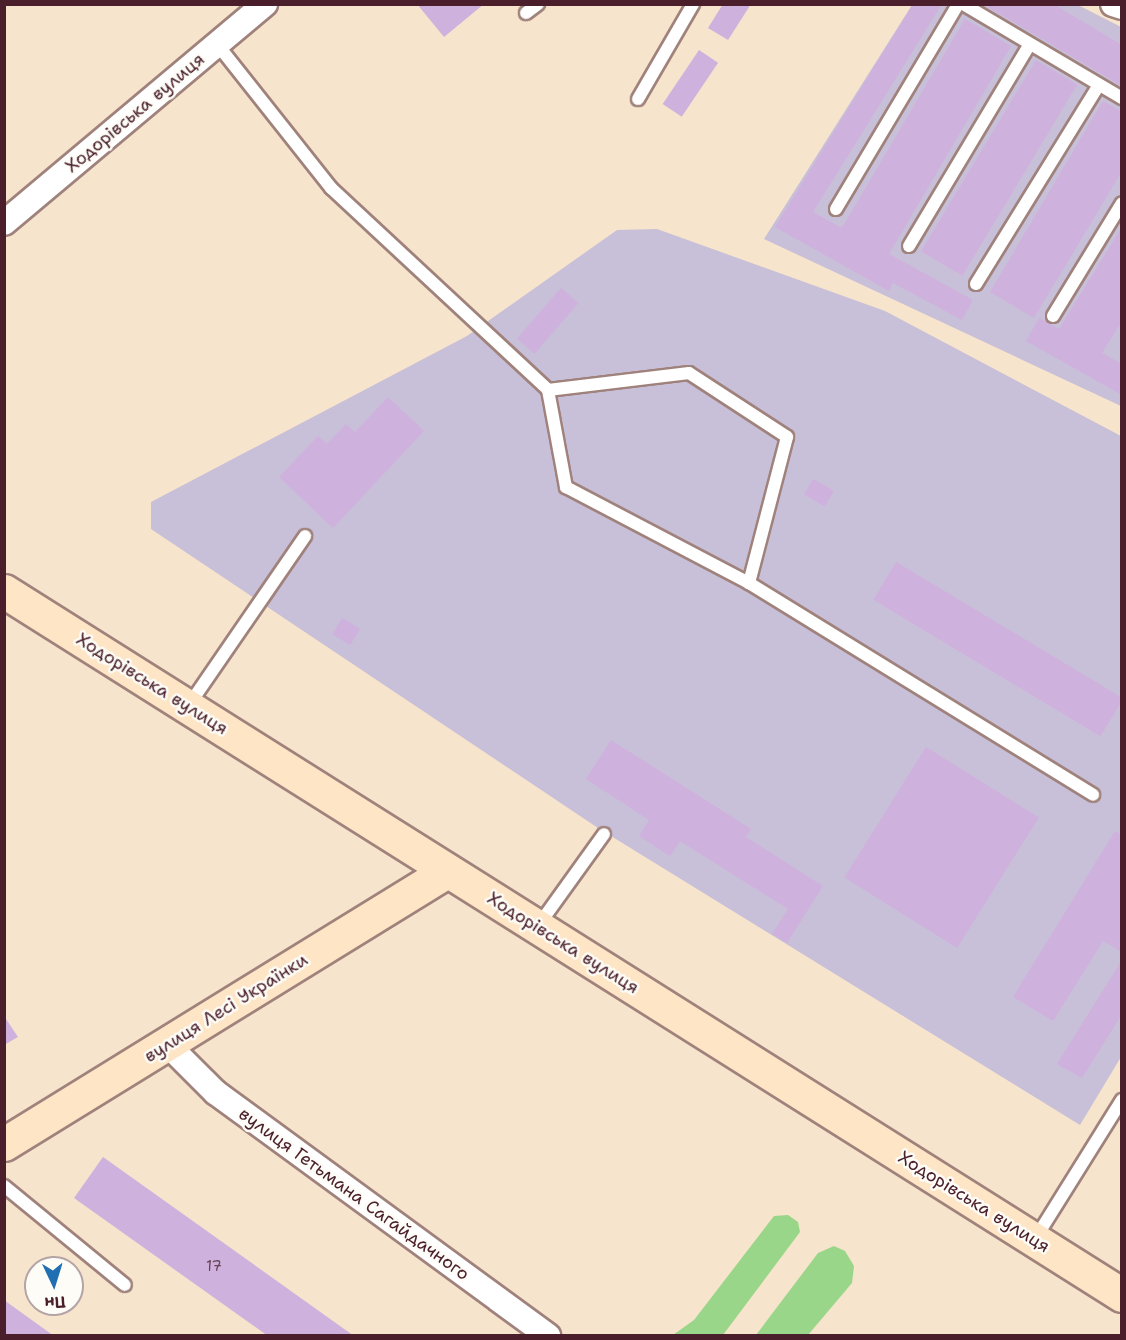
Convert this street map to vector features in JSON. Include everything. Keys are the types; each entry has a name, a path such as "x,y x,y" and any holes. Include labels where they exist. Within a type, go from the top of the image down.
{"main road":[{"name":"Ходорівська вулиця","path":"4,591 1122,1295"},
{"name":"вулиця Лесі Українки","path":"4,1144 447,871"}],"street":[{"name":"Ходорівська вулиця","path":"4,223 265,4"},
{"path":"1113,4 1122,7"},
{"name":"вулиця Гетьмана Сагайдачного","path":"167,1044 215,1092 548,1335"}],"lane":[{"path":"526,13 538,4"},
{"path":"638,99 693,4"},
{"path":"836,209 958,4"},
{"path":"963,4 1122,98"},
{"path":"217,44 332,188 548,390 566,487 749,583 1092,795"},
{"path":"909,246 1030,44"},
{"path":"976,284 1099,85"},
{"path":"1053,316 1122,203"},
{"path":"548,390 689,373 787,437 749,583"},
{"path":"188,706 305,536"},
{"path":"538,927 604,834"},
{"path":"1034,1240 1122,1101"},
{"path":"4,1186 125,1285"}],"shaded area":[{"path":"912,5 1078,5 1121,27 1121,406 764,239"},
{"path":"657,229 885,311 1121,436 1121,1057 1080,1125 598,828 151,529 151,502 467,336 617,230"}],"green space":[{"path":"788,1215 798,1222 800,1232 723,1335 673,1335 694,1320 774,1216"},
{"path":"834,1246 845,1251 854,1266 852,1283 808,1335 756,1335 818,1253"}],"building":[{"path":"417,4 484,4 444,37"},
{"path":"723,4 751,4 728,40 708,28"},
{"path":"913,4 942,4 813,212 842,228 965,19 1011,46 889,254 973,300 962,320 893,283 889,291 775,227"},
{"path":"983,4 1053,4 1122,45 1122,86"},
{"path":"699,50 718,63 682,117 663,104"},
{"path":"1036,60 1077,85 962,276 921,251"},
{"path":"1103,101 1122,112 1122,171 1034,318 990,292"},
{"path":"1122,227 1122,321 1102,353 1122,364 1122,395 1026,341 1039,318 1059,329"},
{"path":"561,288 578,303 534,354 517,339"},
{"path":"388,397 424,431 333,528 279,477 318,436 327,444 346,424 355,432"},
{"path":"813,479 834,491 825,507 804,495"},
{"path":"896,562 1122,698 1100,736 873,600"},
{"path":"342,618 360,629 350,645 332,634"},
{"path":"611,740 751,829 746,837 823,886 787,943 772,934 788,909 680,841 670,856 639,836 649,820 586,779"},
{"path":"926,747 1039,817 957,948 844,878"},
{"path":"1115,831 1122,835 1122,952 1103,941 1053,1021 1013,997"},
{"path":"1122,960 1122,1014 1082,1078 1057,1064"},
{"path":"4,1016 18,1037 4,1045"},
{"path":"103,1157 354,1336 268,1336 74,1198"},
{"path":"4,1300 54,1336 4,1336"}]}
